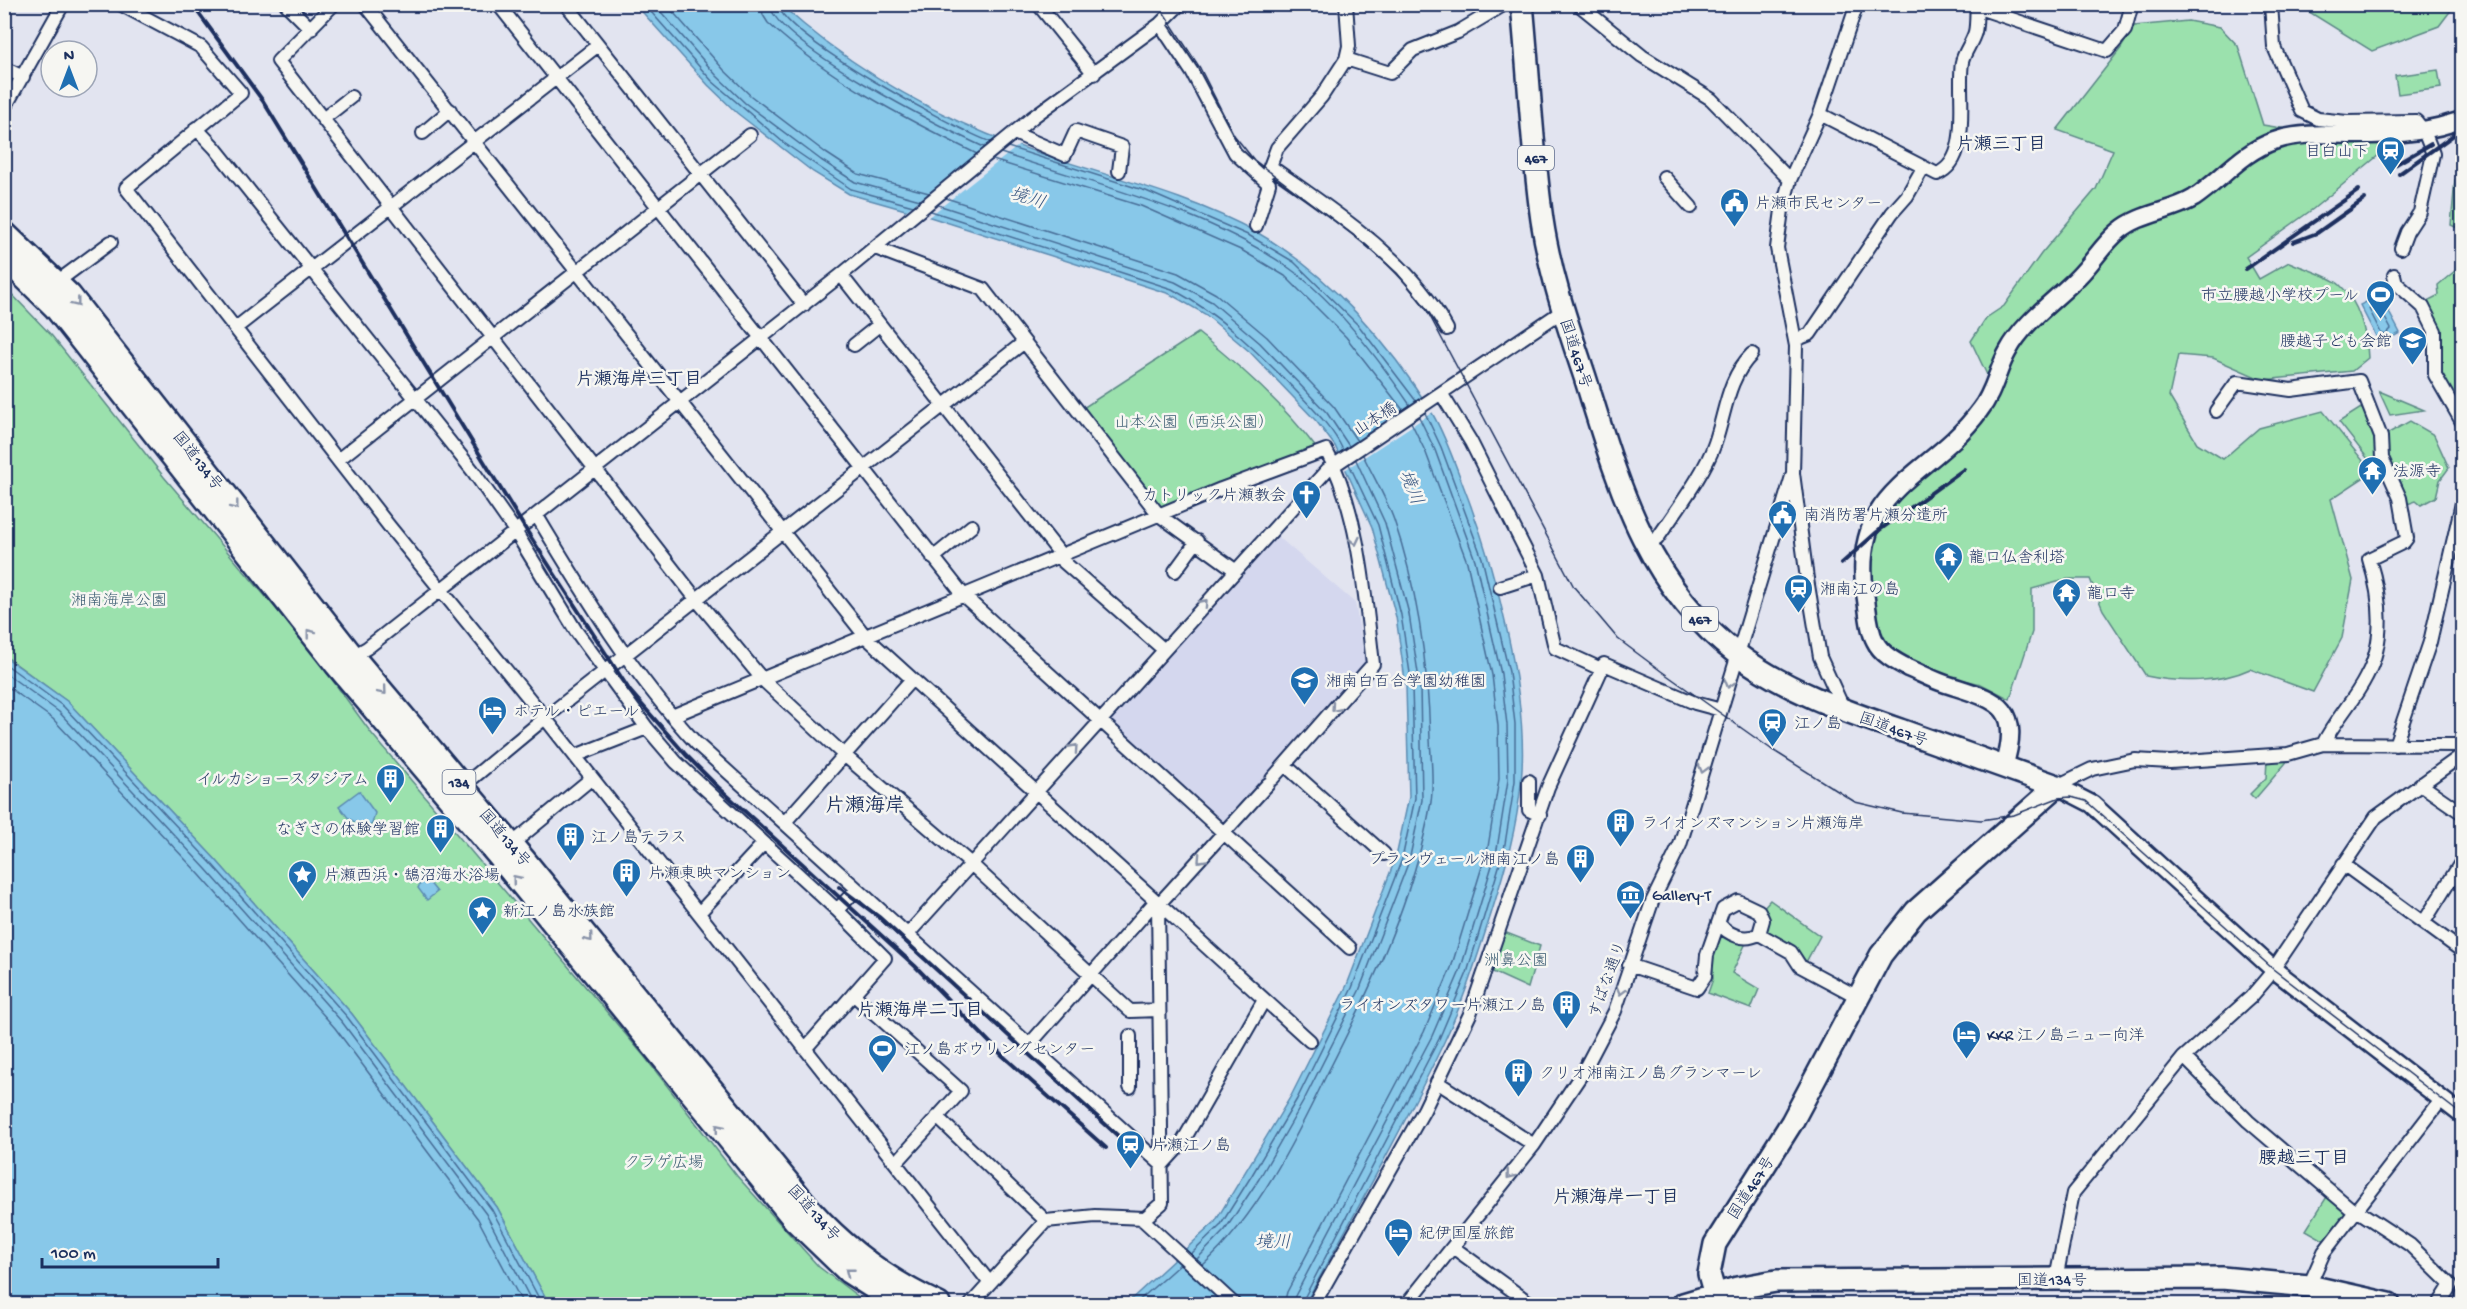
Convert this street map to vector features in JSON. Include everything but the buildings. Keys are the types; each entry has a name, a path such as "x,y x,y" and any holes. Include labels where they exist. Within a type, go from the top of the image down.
{"highway":[{"name":"国道467号","path":"1522,4 1542,219 1564,310 1619,484 1646,546 1692,612 1738,655 1783,683 1845,711 2057,786 1916,911 1881,955 1792,1122 1714,1244 1709,1274 1710,1300"},
{"name":"国道134号","path":"4,232 57,282 344,660 463,786 505,850 795,1221 848,1272 898,1305"},
{"name":"国道134号","path":"4,258 56,308 344,660 830,1232 891,1279 939,1305"},
{"name":"国道134号","path":"1683,1305 1710,1300 1776,1281 2056,1278 2222,1278 2309,1286 2389,1305"}],"street":[{"path":"4,109 63,4"},
{"path":"120,4 201,47 241,93 126,188 237,327 389,526 545,718 990,1282"},
{"path":"286,4 311,29"},
{"path":"334,4 278,62 597,467 697,600 763,680 843,754 970,863 1130,1011 1160,1010"},
{"path":"365,4 474,140 539,227 578,271 866,637 1156,904 1310,1041"},
{"path":"498,4 965,597 1350,948"},
{"path":"566,4 804,305"},
{"path":"1038,4 1094,74"},
{"path":"344,660 537,516 875,248 1009,137 1160,24 1180,4"},
{"path":"1264,180 1280,144 1322,96 1346,59 1349,46 1346,4"},
{"path":"1346,59 1390,73 1413,50 1458,32 1504,4"},
{"path":"1578,4 1642,56 1711,99 1790,180"},
{"path":"1845,711 1820,657 1793,473 1795,340 1778,248 1782,210 1790,180 1820,114 1857,4"},
{"path":"1820,114 1937,174 1945,171 1953,162 1961,129 1962,60 1975,33 1976,6 2107,51 2125,30 2132,4"},
{"path":"2271,4 2274,47 2302,111 2318,119 2347,122 2416,120 2424,131 2433,154 2420,212 2401,248"},
{"path":"1160,24 1183,56 1235,153 1270,186 1256,226"},
{"path":"237,327 597,46"},
{"path":"4,68 23,77"},
{"path":"323,119 351,97"},
{"path":"423,133 450,110"},
{"path":"2004,767 2009,748 2010,726 1997,704 1981,693 1942,683 1899,663 1876,644 1871,634 1862,572 1863,554 1866,538 1885,500 1982,409 2008,350 2020,333 2080,275 2120,231 2194,197 2237,163 2274,141 2308,135 2373,135 2424,131 2463,120"},
{"path":"196,128 473,471 515,531 604,673 647,728 676,762 837,910 885,958 805,1049"},
{"path":"1009,137 1065,155 1076,131 1122,147 1119,171"},
{"path":"339,459 493,335 750,135"},
{"path":"1270,166 1386,252 1435,307 1447,329"},
{"path":"1795,340 1810,334 1892,213 1907,196 1923,168"},
{"path":"1664,177 1690,207"},
{"path":"57,282 97,245 111,242"},
{"path":"875,248 983,289 1159,515 1235,570"},
{"path":"841,275 1060,556 1163,649"},
{"path":"2394,275 2396,283 2423,308 2436,331 2435,375 2463,422"},
{"name":"山本橋","path":"908,934 1235,570 1337,467 1427,402 1564,310"},
{"path":"854,345 879,325"},
{"path":"463,786 545,718 1023,343"},
{"path":"1646,546 1657,539 1715,444 1722,412 1736,373 1752,354"},
{"path":"2216,411 2237,382 2291,390 2359,381 2380,437 2382,458 2400,498 2407,538 2404,542 2369,559 2379,592 2379,633 2373,664 2323,744"},
{"path":"1441,393 1471,442 1538,575 1555,648 1601,669"},
{"path":"672,716 1159,515 1326,450 1337,467 1358,519"},
{"path":"1029,1045 1156,904 1224,834 1373,664 1359,560 1337,467"},
{"name":"すばな通り","path":"1407,1305 1534,1145 1583,1072 1615,1011 1652,902 1680,845 1793,473"},
{"path":"2395,745 2430,642 2459,530 2463,503"},
{"path":"537,516 602,625 672,716 696,742 1162,1165"},
{"path":"933,558 972,526"},
{"path":"1175,571 1197,541"},
{"path":"1500,588 1538,575"},
{"path":"1314,1305 1425,1110 1481,986 1548,787 1604,664 1695,703 1721,711"},
{"path":"785,822 912,679"},
{"path":"575,756 647,728"},
{"path":"2057,786 2092,769 2135,760 2170,762 2288,754 2323,744 2463,745"},
{"path":"2056,1278 2071,1196 2184,1057 2251,997 2274,969 2343,864 2383,810 2463,755"},
{"path":"1285,765 1384,854"},
{"path":"505,850 592,778"},
{"path":"1529,781 1529,810 1539,815"},
{"path":"2420,784 2463,813"},
{"path":"2057,786 2092,804 2274,969 2463,1115"},
{"path":"699,913 764,843"},
{"path":"2424,922 2463,861"},
{"path":"2343,864 2463,951"},
{"path":"837,910 857,889"},
{"path":"1629,965 1696,988 1705,976 1707,955 1724,909 1729,904 1738,901 1759,911 1763,920 1759,934"},
{"path":"971,1305 1046,1221 1095,1216 1142,1218 1151,1216 1162,1203 1160,1010 1156,904"},
{"path":"1718,923 1726,932 1744,939 1759,934 1791,952 1800,966 1858,997"},
{"path":"853,994 961,1091 897,1162"},
{"path":"1162,1165 1182,1143 1264,1000"},
{"path":"1130,1036 1130,1087"},
{"path":"2184,1057 2254,1127 2357,1212 2410,1245 2451,1285 2439,1305"},
{"path":"1437,1082 1534,1145"},
{"path":"2309,1286 2324,1252 2442,1099"},
{"path":"937,1117 1046,1221"},
{"path":"1142,1218 1234,1305"},
{"path":"1454,1248 1531,1305"}],"shaded area":[{"path":"1275,534 1355,603 1366,666 1226,826 1221,825 1107,722"}],"green space":[{"path":"2298,5 2455,5 2439,26 2372,51"},
{"path":"2188,21 2220,27 2238,46 2263,125 2341,138 2396,141 2313,209 2246,257 2259,279 2289,262 2323,275 2340,285 2352,300 2361,319 2368,358 2352,371 2263,380 2213,358 2178,355 2169,396 2197,443 2223,459 2259,428 2323,411 2372,472 2331,499 2353,580 2342,638 2313,692 2250,669 2226,677 2185,681 2146,676 2103,610 2090,579 2068,579 2032,589 2032,632 2010,699 1981,684 1942,675 1890,650 1878,632 1869,559 1881,522 1891,503 1971,431 1988,377 1971,341 1986,318 2004,306 2041,254 2096,189 2113,150 2057,130 2121,48 2134,26"},
{"path":"2438,70 2441,88 2398,94 2395,76"},
{"path":"2462,175 2462,230 2451,225 2455,180"},
{"path":"2462,265 2462,417 2439,371 2439,326 2427,301 2439,295 2438,285"},
{"name":"湘南海岸公園","path":"4,286 52,336 164,477 306,644 372,734 644,1056 737,1176 819,1267 868,1304 549,1304 497,1207 352,1014 216,860 68,702 5,656"},
{"name":"山本公園（西浜公園）","path":"1198,333 1262,387 1317,449 1160,511 1083,408"},
{"path":"2379,391 2424,410 2390,415"},
{"path":"2361,408 2385,435 2410,421 2434,435 2449,468 2440,480 2436,497 2421,505 2416,501 2404,505 2339,422"},
{"path":"2291,757 2255,799 2250,794 2266,778 2267,759"},
{"path":"1770,900 1820,936 1806,962 1797,950 1766,932 1768,920 1762,909"},
{"name":"洲鼻公園","path":"1504,932 1540,946 1528,988 1493,972"},
{"path":"1720,933 1746,943 1732,973 1759,989 1751,1009 1708,993 1713,979 1712,959"},
{"path":"2328,1195 2349,1211 2327,1242 2306,1230"}],"water":[{"name":"境川","path":"636,5 781,5 828,44 853,61 905,94 959,122 1021,147 1192,203 1258,233 1309,268 1356,312 1397,361 1437,421 1487,554 1507,632 1520,711 1522,749 1517,816 1497,895 1451,1026 1394,1141 1305,1304 1126,1304 1215,1222 1291,1096 1347,985 1396,857 1409,797 1406,687 1396,617 1372,527 1335,446 1317,422 1250,352 1205,314 1170,294 930,217 849,194 813,172 737,113 708,85"},
{"name":"市立腰越小学校プール","path":"2380,295 2400,333 2380,344 2360,305"},
{"path":"4,656 68,702 216,860 352,1014 497,1207 549,1304 5,1304"},
{"path":"359,791 375,813 372,824 366,828 349,819 339,806"},
{"path":"424,876 437,892 427,900 418,888"}],"pier":[{"path":"1000,137 1022,143 926,219 903,213"},
{"path":"1424,397 1433,412 1343,471 1336,455"}],"tram line":[{"path":"1158,4 1200,68 1234,135 1254,160 1365,244 1397,273 1425,307 1574,587 1618,639 1771,749 1855,802 1902,813 1981,820 2014,815 2058,798 2071,797 2086,801 2273,969 2462,1115"}],"railway":[{"path":"192,4 263,101 523,525 630,691 686,755 718,787 915,966 1003,1056 1106,1148"},
{"path":"2399,174 2462,129"},
{"path":"2393,166 2431,144"},
{"path":"2246,269 2359,190"},
{"path":"2293,242 2317,233 2365,199"},
{"path":"1841,564 1877,532 1964,469"},
{"path":"839,887 879,917 1130,1147"}],"place":[{"name":"目白山下","path":"2390,176"},
{"name":"片瀬市民センター","path":"1734,228"},
{"name":"市立腰越小学校プール","path":"2380,320"},
{"name":"腰越子ども会館","path":"2413,366"},
{"name":"法源寺","path":"2372,496"},
{"name":"カトリック片瀬教会","path":"1307,520"},
{"name":"南消防署片瀬分遣所","path":"1783,540"},
{"name":"龍口仏舎利塔","path":"1948,582"},
{"name":"湘南江の島","path":"1799,614"},
{"name":"龍口寺","path":"2066,618"},
{"name":"湘南白百合学園幼稚園","path":"1305,706"},
{"name":"ホテル・ピエール","path":"492,736"},
{"name":"江ノ島","path":"1773,748"},
{"name":"イルカショースタジアム","path":"390,804"},
{"name":"ライオンズマンション片瀬海岸","path":"1621,848"},
{"name":"なぎさの体験学習館","path":"441,854"},
{"name":"江ノ島テラス","path":"570,862"},
{"name":"プランヴェール湘南江ノ島","path":"1581,884"},
{"name":"片瀬東映マンション","path":"627,898"},
{"name":"片瀬西浜・鵠沼海水浴場","path":"303,900"},
{"name":"Gallery-T","path":"1631,920"},
{"name":"新江ノ島水族館","path":"482,936"},
{"name":"ライオンズタワー片瀬江ノ島","path":"1567,1030"},
{"name":"KKR 江ノ島ニュー向洋","path":"1966,1060"},
{"name":"江ノ島ボウリングセンター","path":"883,1074"},
{"name":"クリオ湘南江ノ島グランマーレ","path":"1518,1098"},
{"name":"片瀬江ノ島","path":"1130,1170"},
{"name":"紀伊国屋旅館","path":"1398,1258"}],"district":[{"name":"片瀬三丁目","path":"2001,143"},
{"name":"片瀬海岸三丁目","path":"639,378"},
{"name":"片瀬海岸","path":"865,804"},
{"name":"片瀬海岸二丁目","path":"920,1009"},
{"name":"腰越三丁目","path":"2304,1157"},
{"name":"片瀬海岸一丁目","path":"1616,1196"}],"park label":[{"name":"クラゲ広場","path":"664,1161"}]}
